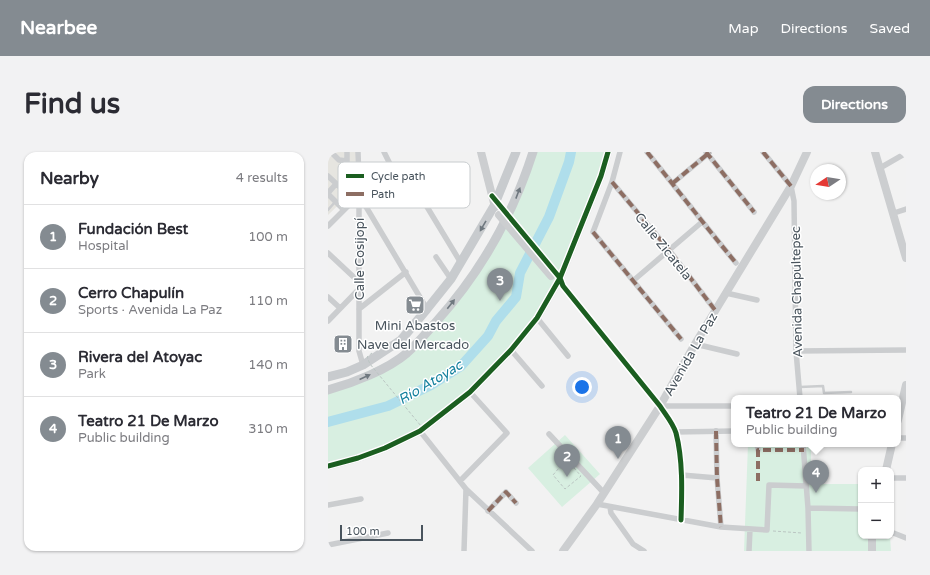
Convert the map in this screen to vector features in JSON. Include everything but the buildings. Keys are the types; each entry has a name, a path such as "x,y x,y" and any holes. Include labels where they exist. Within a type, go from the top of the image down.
{"main road":[{"path":"328,377 347,372 363,365 401,340 427,309 451,279 461,263 494,201 516,152"},
{"path":"328,390 348,385 383,368 406,354 446,310 468,283 493,242 512,207 532,152"}],"street":[{"path":"331,152 340,160 347,161 347,152"},
{"name":"Calle Cosijopí","path":"358,152 358,162"},
{"path":"384,152 389,162"},
{"path":"481,152 494,201 501,213 552,273 660,406 675,432 682,476 681,520"},
{"path":"328,466 358,458 385,448 421,428 470,392 511,350 537,318 560,283 601,176 608,152"},
{"path":"620,152 612,182 593,232 681,339"},
{"path":"646,152 673,183 702,222 736,263"},
{"path":"764,152 791,186"},
{"name":"Avenida La Paz","path":"563,551 604,493 660,406 715,310 791,186 807,152"},
{"path":"874,152 894,213 906,258"},
{"path":"673,183 708,153 754,212"},
{"path":"880,168 906,153"},
{"path":"328,176 336,184 328,193 336,202"},
{"name":"Calle Zicatela","path":"612,182 669,250 715,310"},
{"name":"Avenida Chapultepec","path":"791,186 794,201 796,351 800,395"},
{"name":"Calle Cosijopí","path":"359,208 359,352 363,365"},
{"path":"367,208 427,309"},
{"path":"428,208 461,263"},
{"path":"894,213 906,209"},
{"path":"328,226 344,210"},
{"path":"634,280 702,222"},
{"path":"328,253 359,282"},
{"path":"436,257 451,279"},
{"path":"359,309 406,272"},
{"path":"328,321 359,289"},
{"path":"726,292 757,300"},
{"path":"328,297 340,308"},
{"path":"537,318 568,356"},
{"path":"695,344 736,354"},
{"path":"511,350 542,386"},
{"path":"796,351 906,350"},
{"path":"901,397 906,385"},
{"path":"460,481 507,433 470,392"},
{"path":"660,406 731,406"},
{"path":"421,428 466,489 532,551"},
{"path":"716,431 717,478 721,527"},
{"path":"675,432 731,431"},
{"path":"549,434 604,493"},
{"path":"803,447 808,508 809,551"},
{"path":"887,467 891,447"},
{"path":"682,476 717,478"},
{"path":"894,478 906,478"},
{"path":"596,504 721,527 767,530 769,485 806,486"},
{"path":"464,551 466,489"},
{"path":"488,511 506,492 516,503"},
{"path":"328,505 361,499"},
{"path":"610,507 612,513 633,544 644,551"},
{"path":"808,508 858,509"},
{"path":"749,551 750,529"},
{"path":"328,545 388,533"},
{"path":"894,533 906,538"},
{"path":"872,539 872,551"}],"lane":[{"path":"328,210 336,202"},
{"path":"799,387 823,386 824,393 851,392"}],"path":[{"path":"372,353 367,356 370,364 421,428"},
{"path":"570,466 574,468 581,476 565,489 553,475 559,468 570,466"},
{"path":"767,530 808,533"}],"shaded area":[{"path":"328,152 356,152 356,162 338,162 338,205 328,215"}],"green space":[{"path":"532,152 608,152 560,278 537,318 470,392 420,431 328,465 328,390 406,353 468,283 512,207"},
{"path":"565,435 600,474 562,507 528,468"},
{"path":"748,447 811,447 811,484 858,484 858,539 890,539 891,551 744,551"}],"waterway":[{"name":"Río Atoyac","path":"328,422 388,406 431,385 461,366 488,336 496,321 516,297 520,273 549,217 569,162 571,152"}],"marked path":[{"path":"647,152 736,263"},
{"path":"706,152 754,212"},
{"path":"673,183 710,152"},
{"path":"763,152 791,186"},
{"path":"612,182 669,250 715,310"},
{"path":"593,232 681,339"},
{"path":"716,431 717,478 721,527"},
{"path":"758,481 758,450 804,450"},
{"path":"488,511 506,492 516,503"}],"cycle path":[{"path":"328,466 358,458 385,448 420,431 470,392 511,350 537,318 560,278 601,176 608,152"},
{"path":"492,196 560,278 563,286 660,406 671,422 675,429 680,454 682,487 681,520"}],"place":[{"name":"Rivera del Atoyac","path":"500,301"},
{"name":"Mini Abastos","path":"415,305"},
{"name":"Nave del Mercado","path":"343,344"},
{"name":"Fundación Best","path":"618,459"},
{"name":"Cerro Chapulín","path":"567,477"},
{"name":"Teatro 21 De Marzo","path":"816,493"}]}
